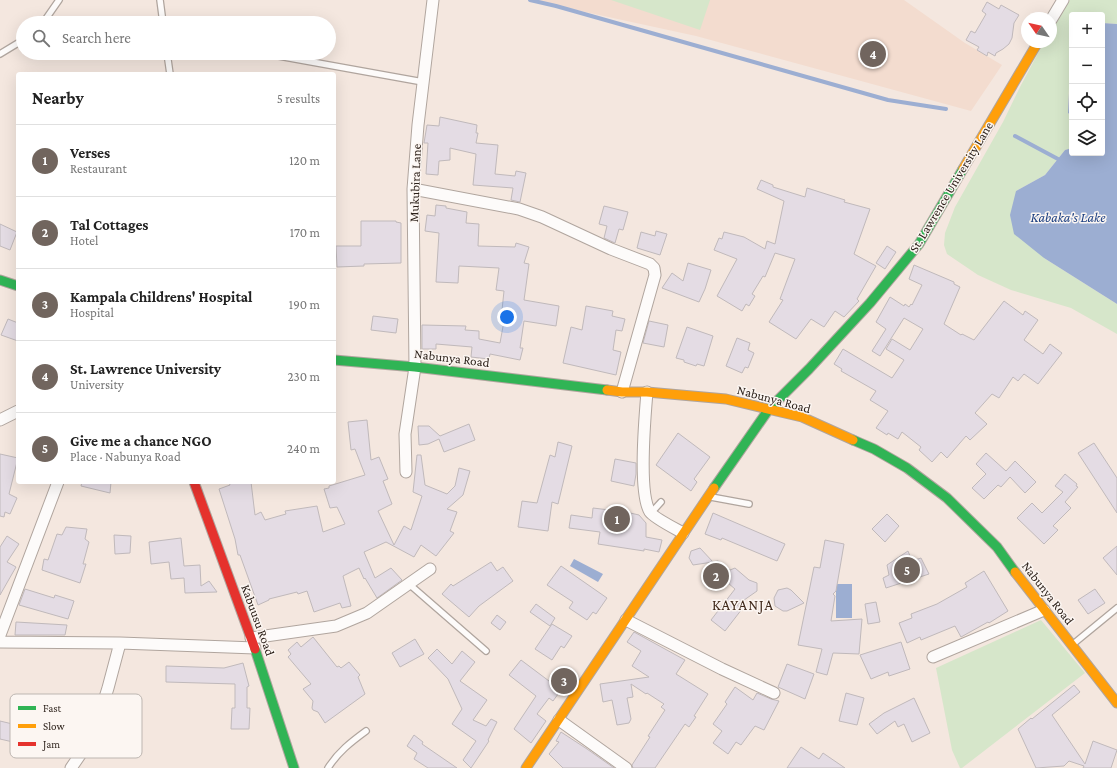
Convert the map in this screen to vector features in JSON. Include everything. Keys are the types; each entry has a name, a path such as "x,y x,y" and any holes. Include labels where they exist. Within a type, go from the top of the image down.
{"street":[{"name":"Mukubira Lane","path":"406,472 405,434 415,367 413,189 418,125 433,0"},
{"path":"1056,12 1063,0"},
{"name":"St. Lawrence University Lane","path":"526,768 769,409 790,398 809,369 870,303 919,244 1034,48"},
{"path":"413,189 519,209 542,216 612,249 650,264 654,268 655,275 622,392"},
{"path":"0,280 16,285"},
{"name":"Nabunya Road","path":"336,360 415,367 622,392 647,392 726,399 802,417 874,449 907,468 947,498 997,547 1117,703"},
{"path":"647,392 643,458 645,497 651,514 684,533"},
{"path":"790,398 802,417"},
{"path":"0,420 16,413"},
{"path":"0,635 57,484"},
{"name":"Kabuusu Road","path":"195,484 253,643 294,768"},
{"path":"0,642 253,643 336,626 367,613 430,569"},
{"path":"933,657 1044,610"},
{"path":"626,620 722,669 774,693"},
{"path":"106,694 120,643"},
{"path":"559,720 626,768"},
{"path":"70,768 78,758"}],"lane":[{"path":"48,16 59,0"},
{"path":"160,0 162,16"},
{"path":"0,54 16,44"},
{"path":"168,60 170,72"},
{"path":"301,60 423,82"},
{"path":"709,496 749,504"},
{"path":"651,514 661,502"},
{"path":"409,584 486,651"},
{"path":"1072,645 1117,608"},
{"path":"328,768 343,748 366,731"}],"shaded area":[{"path":"530,0 904,0 965,43 1002,65 971,111 696,36"}],"green space":[{"path":"611,0 710,0 700,30"},
{"path":"1070,0 1117,0 1117,24 1105,23 1105,12 1069,12 1069,149 1065,150 1045,175 1016,191 1044,258 1117,304 1117,334 1071,308 1011,290 978,275 947,254 944,245 945,233 955,207 1003,122 1041,48 1057,48 1058,16"},
{"path":"1041,620 1085,673 962,768 960,768 952,750 936,668"}],"water":[{"name":"Kabaka's Lake","path":"1105,23 1117,24 1117,304 1044,258 1014,234 1010,215 1016,191 1045,175 1065,150 1069,149 1069,156 1105,156"},
{"path":"1069,94 1069,114 1068,113"},
{"path":"574,559 603,574 598,582 570,566"},
{"path":"836,584 852,584 852,618 836,618"}],"building":[{"path":"987,2 999,9 1001,5 1019,15 1014,23 1012,38 1009,44 996,53 995,56 988,52 987,56 977,50 979,47 966,40 971,31 975,33 986,14 982,11"},
{"path":"440,117 477,125 476,133 478,133 476,143 498,145 495,174 515,176 516,171 526,173 520,202 511,200 513,188 473,185 476,154 450,148 450,160 439,161 438,175 426,174 428,143 424,143 427,125 439,126"},
{"path":"761,180 773,185 773,187 805,197 807,188 845,200 844,202 870,209 854,254 876,266 857,299 859,301 844,317 835,311 824,327 811,319 796,339 769,322 783,300 780,299 795,259 775,253 765,277 763,276 752,294 755,296 749,306 746,304 742,311 717,296 737,259 714,250 719,238 722,239 724,232 744,237 765,249 767,241 775,244 784,201 757,189"},
{"path":"436,205 446,206 446,208 467,212 466,223 479,224 478,246 515,247 516,243 529,247 524,263 529,264 524,300 559,306 556,326 524,321 520,348 523,348 520,360 490,354 489,359 471,357 472,347 436,344 436,349 422,349 422,325 466,326 465,330 479,331 479,339 500,343 506,310 502,310 504,291 496,290 499,268 459,266 458,283 436,282 439,233 425,231 427,215 435,216"},
{"path":"604,206 628,212 623,230 619,229 615,243 604,238 607,226 599,224"},
{"path":"361,221 396,221 401,223 401,263 364,264 364,266 337,267 336,246 361,246"},
{"path":"0,224 16,232 16,235 10,250 0,246"},
{"path":"656,231 667,234 660,255 637,248 641,232 655,236"},
{"path":"887,246 896,252 885,269 876,263"},
{"path":"688,263 711,270 699,302 662,288 672,273 683,281"},
{"path":"914,265 954,282 954,284 960,287 944,324 961,335 962,334 974,340 1004,301 1023,315 1025,311 1038,320 1024,340 1043,354 1050,344 1062,353 1038,384 1024,374 1018,381 1013,377 999,398 992,394 975,413 987,424 970,440 966,436 947,458 941,452 932,462 919,450 921,447 902,432 898,439 888,433 887,435 876,428 888,411 870,400 876,391 841,371 842,369 834,364 843,349 892,378 904,360 886,349 892,339 910,350 923,329 904,318 880,356 872,351 886,329 876,322 890,297 904,306 905,304 909,307 911,304 912,305 922,285 909,279"},
{"path":"586,306 613,311 612,316 625,319 622,331 616,330 613,350 621,352 616,375 563,363 571,327 582,330"},
{"path":"373,316 398,319 396,333 371,330"},
{"path":"8,319 16,322 16,340 1,335"},
{"path":"649,321 668,325 664,347 643,343"},
{"path":"687,327 713,336 704,366 697,364 696,366 676,358"},
{"path":"737,338 750,343 748,350 754,353 748,368 745,367 742,373 726,366"},
{"path":"367,420 371,460 379,457 388,479 383,481 392,504 378,511 394,545 404,526 411,530 422,496 413,492 417,455 421,455 425,485 447,494 455,486 459,468 470,471 463,495 447,509 457,512 450,531 454,533 436,556 421,545 414,557 386,542 364,552 375,578 391,568 402,580 377,598 365,578 364,579 359,568 343,576 351,606 342,608 340,603 314,612 307,591 269,599 258,605 240,555 238,555 235,539 219,489 230,484 251,484 255,515 261,512 265,520 286,514 285,511 317,506 323,532 345,524 337,507 330,508 324,489 329,488 329,486 365,475 355,449 351,450 348,422"},
{"path":"469,424 475,440 444,452 439,439 428,444 419,445 418,426 429,426 440,436"},
{"path":"678,433 710,457 694,479 697,482 691,491 656,465"},
{"path":"558,442 572,446 558,504 552,502 548,531 518,527 522,501 537,503 550,455 555,457"},
{"path":"1094,443 1117,478 1117,513 1078,453"},
{"path":"986,453 1006,471 1015,461 1036,482 1025,493 1010,477 1001,487 998,485 984,499 972,488 986,474 976,464"},
{"path":"0,454 16,458 16,466 9,494 17,498 10,514 5,512 4,517 0,516"},
{"path":"615,459 636,463 634,486 611,481"},
{"path":"1065,474 1077,484 1076,486 1078,487 1065,502 1071,508 1053,526 1058,530 1044,544 1017,518 1032,503 1042,513 1063,492 1055,486"},
{"path":"82,484 111,484 110,493 81,486"},
{"path":"593,508 639,515 646,523 646,537 662,540 659,552 598,544 600,532 569,528 571,515 592,518"},
{"path":"713,513 785,544 777,561 722,538 721,540 705,534"},
{"path":"887,514 899,526 885,542 872,529"},
{"path":"66,527 87,529 85,539 89,542 83,564 86,564 80,583 42,570 44,559 48,560 57,534 62,535"},
{"path":"114,535 131,536 130,553 115,554"},
{"path":"7,536 19,544 7,562 16,567 0,595 0,547"},
{"path":"181,538 184,566 200,565 201,586 209,581 217,592 185,593 184,578 171,579 169,562 151,564 149,542"},
{"path":"825,540 844,544 836,591 833,594 835,596 831,621 862,619 859,654 833,653 827,675 816,672 822,649 798,645 814,567 820,568"},
{"path":"1117,546 1117,575 1103,558"},
{"path":"700,548 713,562 693,565 689,558 691,551"},
{"path":"908,551 912,561 921,558 929,574 886,588 883,578 889,575 887,565"},
{"path":"718,561 730,570 735,568 749,580 757,583 757,591 737,605 742,609 725,631 711,620 735,589 721,577 714,578 709,573 712,562"},
{"path":"491,562 497,571 503,567 513,581 479,606 469,617 442,594 451,584 453,586"},
{"path":"561,566 607,598 596,614 593,612 587,620 569,608 573,602 547,585"},
{"path":"984,571 1008,611 989,623 988,622 961,637 955,626 921,640 920,637 907,643 899,623 912,618 911,614 937,604 967,587 965,583"},
{"path":"787,588 804,603 787,611 783,611 775,606 774,598 778,590"},
{"path":"25,589 54,598 55,595 74,601 68,619 19,605"},
{"path":"1095,589 1105,603 1088,614 1078,600"},
{"path":"876,602 880,622 868,624 865,604"},
{"path":"536,604 555,618 550,626 530,612"},
{"path":"497,615 506,622 500,630 491,623"},
{"path":"16,622 67,625 65,635 15,635"},
{"path":"552,624 572,636 564,648 561,646 552,660 535,649"},
{"path":"634,632 685,660 676,674 708,694 689,727 685,724 655,768 633,768 632,765 650,737 648,736 665,710 661,707 664,704 631,684 633,697 627,698 631,719 629,723 617,725 612,700 603,702 600,684 649,677 632,666 641,651 627,642"},
{"path":"313,637 337,667 339,666 341,668 349,662 360,675 358,677 365,694 325,723 318,712 313,710 313,701 303,689 311,684 288,657 291,654 288,650 297,642 301,647"},
{"path":"415,639 424,654 400,667 392,653"},
{"path":"901,642 910,669 889,676 888,672 871,679 860,655"},
{"path":"437,649 452,664 462,651 475,662 460,681 487,700 473,720 486,726 491,719 497,722 488,740 489,741 471,768 463,760 476,741 452,724 462,709 448,679 428,658"},
{"path":"521,660 561,690 553,701 549,698 537,714 546,721 531,743 514,729 536,696 509,675"},
{"path":"243,663 249,686 247,687 247,708 250,708 249,729 231,729 232,708 235,708 235,684 166,682 166,666 224,668"},
{"path":"787,664 814,674 805,699 778,687"},
{"path":"1074,685 1080,692 1052,715 1085,764 1093,741 1117,750 1111,768 1083,768 1084,766 1069,761 1064,766 1036,768 1018,729"},
{"path":"735,687 753,700 757,693 779,701 764,730 755,726 741,745 736,742 728,754 713,743 722,731 713,724 727,704 725,702"},
{"path":"846,693 864,698 857,725 839,721"},
{"path":"914,698 930,733 912,742 904,724 898,727 895,721 877,734 869,724 884,713"},
{"path":"0,721 10,723 10,741 0,739"},
{"path":"561,732 614,768 563,768 549,754 559,742 556,741"},
{"path":"414,735 423,742 422,744 457,768 428,768 414,759 417,753 407,746"},
{"path":"801,747 819,759 823,753 845,768 787,768"}],"waterway":[{"path":"530,0 556,6 888,100 946,109"},
{"path":"1015,136 1058,159"}],"traffic: fast":[{"path":"714,488 769,409 809,369 870,303 919,244 963,169"},
{"path":"0,280 16,285"},
{"path":"336,360 415,367 607,390"},
{"path":"853,440 874,449 907,468 947,498 997,547 1015,572"},
{"path":"255,649 294,768"}],"traffic: slow":[{"path":"963,169 1034,48"},
{"path":"607,390 726,399 802,417 853,440"},
{"path":"526,768 714,488"},
{"path":"1015,572 1117,703"}],"traffic: jam":[{"path":"195,484 255,649"}],"place":[{"name":"St. Lawrence University","path":"873,54"},
{"name":"Verses","path":"617,519"},
{"name":"Give me a chance NGO","path":"907,570"},
{"name":"Tal Cottages","path":"716,576"},
{"name":"Kampala Childrens' Hospital","path":"564,681"}],"district":[{"name":"KAYANJA","path":"743,605"}]}
